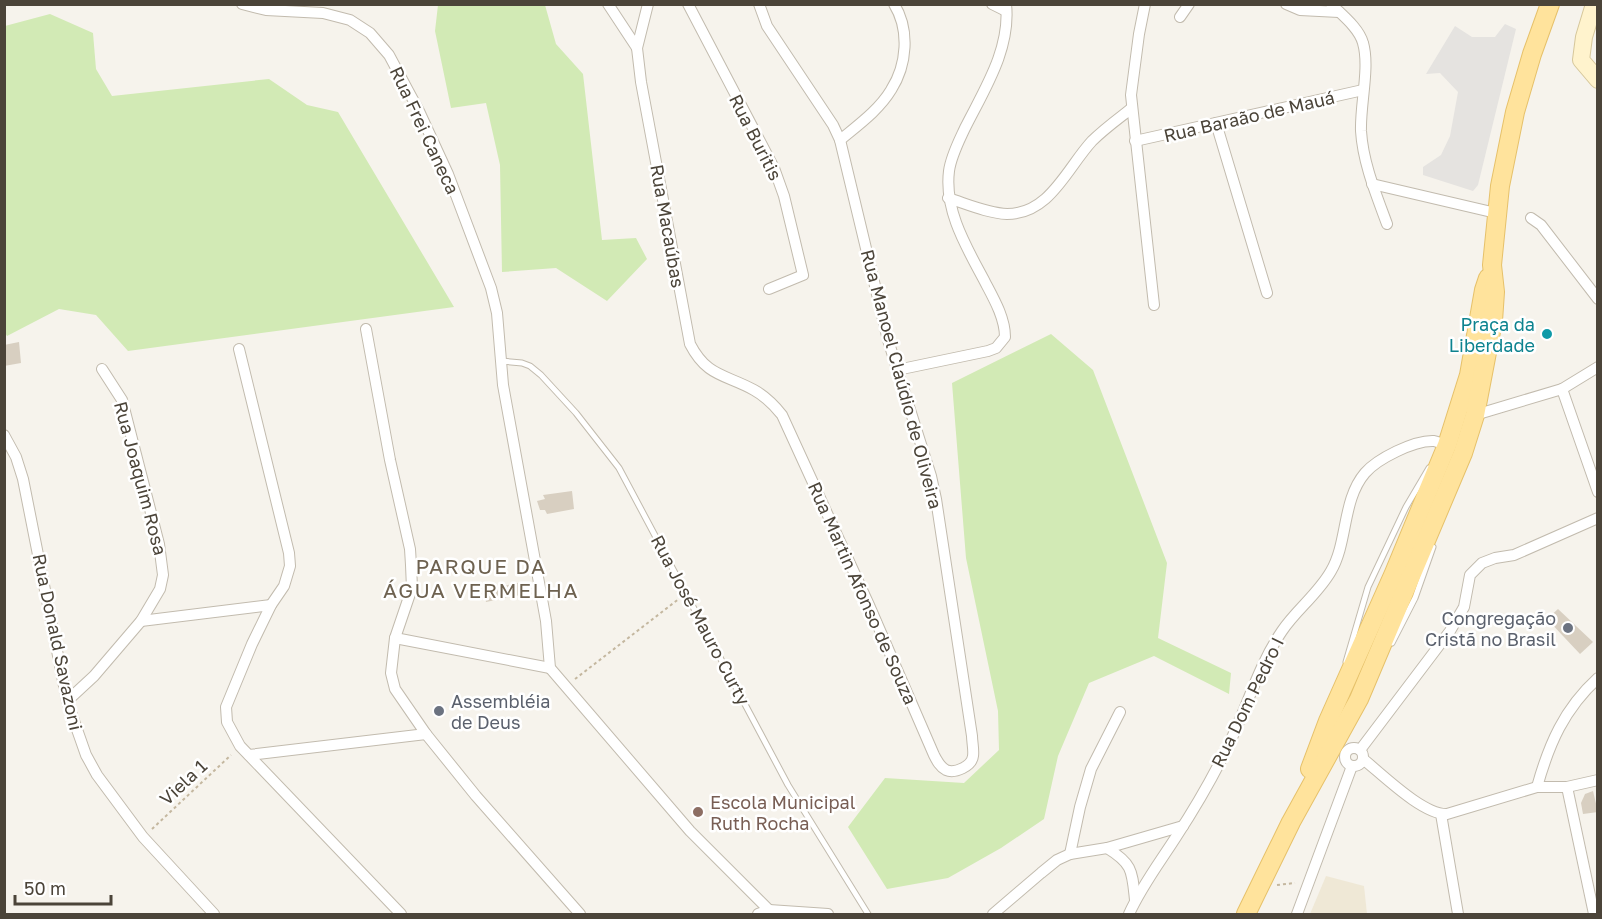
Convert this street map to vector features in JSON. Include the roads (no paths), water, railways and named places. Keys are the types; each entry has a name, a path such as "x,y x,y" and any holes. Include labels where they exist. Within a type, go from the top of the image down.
{"main road":[{"path":"1246,915 1291,822 1340,745 1440,517 1463,453 1475,415 1493,321 1495,292 1492,265 1496,213 1515,112 1550,4"},
{"path":"1594,4 1584,37 1581,60 1598,80"},
{"path":"1291,822 1340,745 1342,691 1445,449 1469,375 1484,290 1492,265"},
{"path":"1440,517 1454,454 1453,448 1445,449"}],"street":[{"name":"Rua Frei Caneca","path":"242,4 266,10 324,13 350,20 370,33 389,55 419,111 448,174 491,288 497,313 500,361 546,621 550,668"},
{"path":"608,4 637,48"},
{"name":"Rua Macaúbas","path":"648,4 637,48 643,92 690,344 707,369 754,390 773,404"},
{"name":"Rua Buritis","path":"688,4 762,143 784,196 803,275 769,289"},
{"name":"Rua Manoel Claúdio de Oliveira","path":"759,4 767,26 833,125 840,140 888,340 931,476 974,757 968,765 958,770"},
{"path":"840,140 869,116 891,90 903,60 905,37 894,4"},
{"path":"897,370 988,351 1002,342 1005,337 1005,330 994,298 956,220 948,198 949,169 957,144 999,60 1005,36 1006,8 992,4"},
{"path":"1145,4 1133,75 1132,108 1154,305"},
{"path":"1180,17 1189,4"},
{"path":"1286,4 1300,10 1338,7 1363,42 1365,57 1361,131 1372,184 1387,224"},
{"name":"Rua Baraão de Mauá","path":"1135,141 1363,90"},
{"path":"948,198 995,212 1006,214 1025,212 1050,195 1091,143 1132,108"},
{"path":"1216,123 1267,292"},
{"path":"1372,184 1496,213"},
{"path":"1531,218 1546,232 1598,299"},
{"path":"366,329 390,460 410,549 412,588 395,638 391,673 394,689 426,734 476,796 580,915"},
{"path":"239,350 289,553 288,574 284,586 271,605 241,670 226,707 227,722 240,746 400,915"},
{"path":"1475,415 1562,389 1598,367"},
{"name":"Rua Joaquim Rosa","path":"67,701 94,676 141,621 160,589 163,562 122,400 102,369"},
{"path":"1562,389 1598,492"},
{"name":"Rua Martin Afonso de Souza","path":"773,404 793,435 939,765 945,770 958,770"},
{"name":"Rua Donald Savazoni","path":"4,435 16,457 26,489 67,701 86,755 97,775 143,837 214,915"},
{"name":"Rua Dom Pedro I","path":"1129,915 1135,900 1183,826 1228,746 1269,652 1281,631 1330,573 1337,558 1347,517 1360,479 1378,461 1419,443 1433,441 1445,449"},
{"path":"1340,745 1360,764 1359,752 1450,631 1464,607 1470,575 1482,563 1514,555 1598,518"},
{"path":"141,621 271,605"},
{"path":"395,638 550,668 690,831 769,910"},
{"path":"1537,787 1545,758 1563,720 1572,705 1598,678"},
{"path":"1070,854 1091,769 1120,712"},
{"path":"249,755 426,734"},
{"path":"1340,745 1346,752 1359,752"},
{"path":"1340,745 1359,752 1409,796 1441,814 1448,814 1537,787 1567,787 1598,780"},
{"path":"1297,915 1310,882 1340,745"},
{"path":"1567,787 1594,915"},
{"path":"1441,814 1458,915"},
{"path":"993,915 1041,873 1070,854 1107,848 1183,826"},
{"path":"1107,848 1127,862 1133,881 1135,900"},
{"path":"758,915 769,910 828,915"}],"lane":[{"name":"Rua José Mauro Curty","path":"500,361 530,366 576,413 619,468 788,785 868,915"},
{"path":"1359,699 1399,631 1415,597 1434,544"}],"place":[{"name":"Praça da Liberdade","path":"1547,334"},
{"name":"Congregação Cristã no Brasil","path":"1568,628"},
{"name":"Assembléia de Deus","path":"439,711"},
{"name":"Escola Municipal Ruth Rocha","path":"698,812"}],"district":[{"name":"PARQUE DA ÁGUA VERMELHA","path":"481,578"}]}
